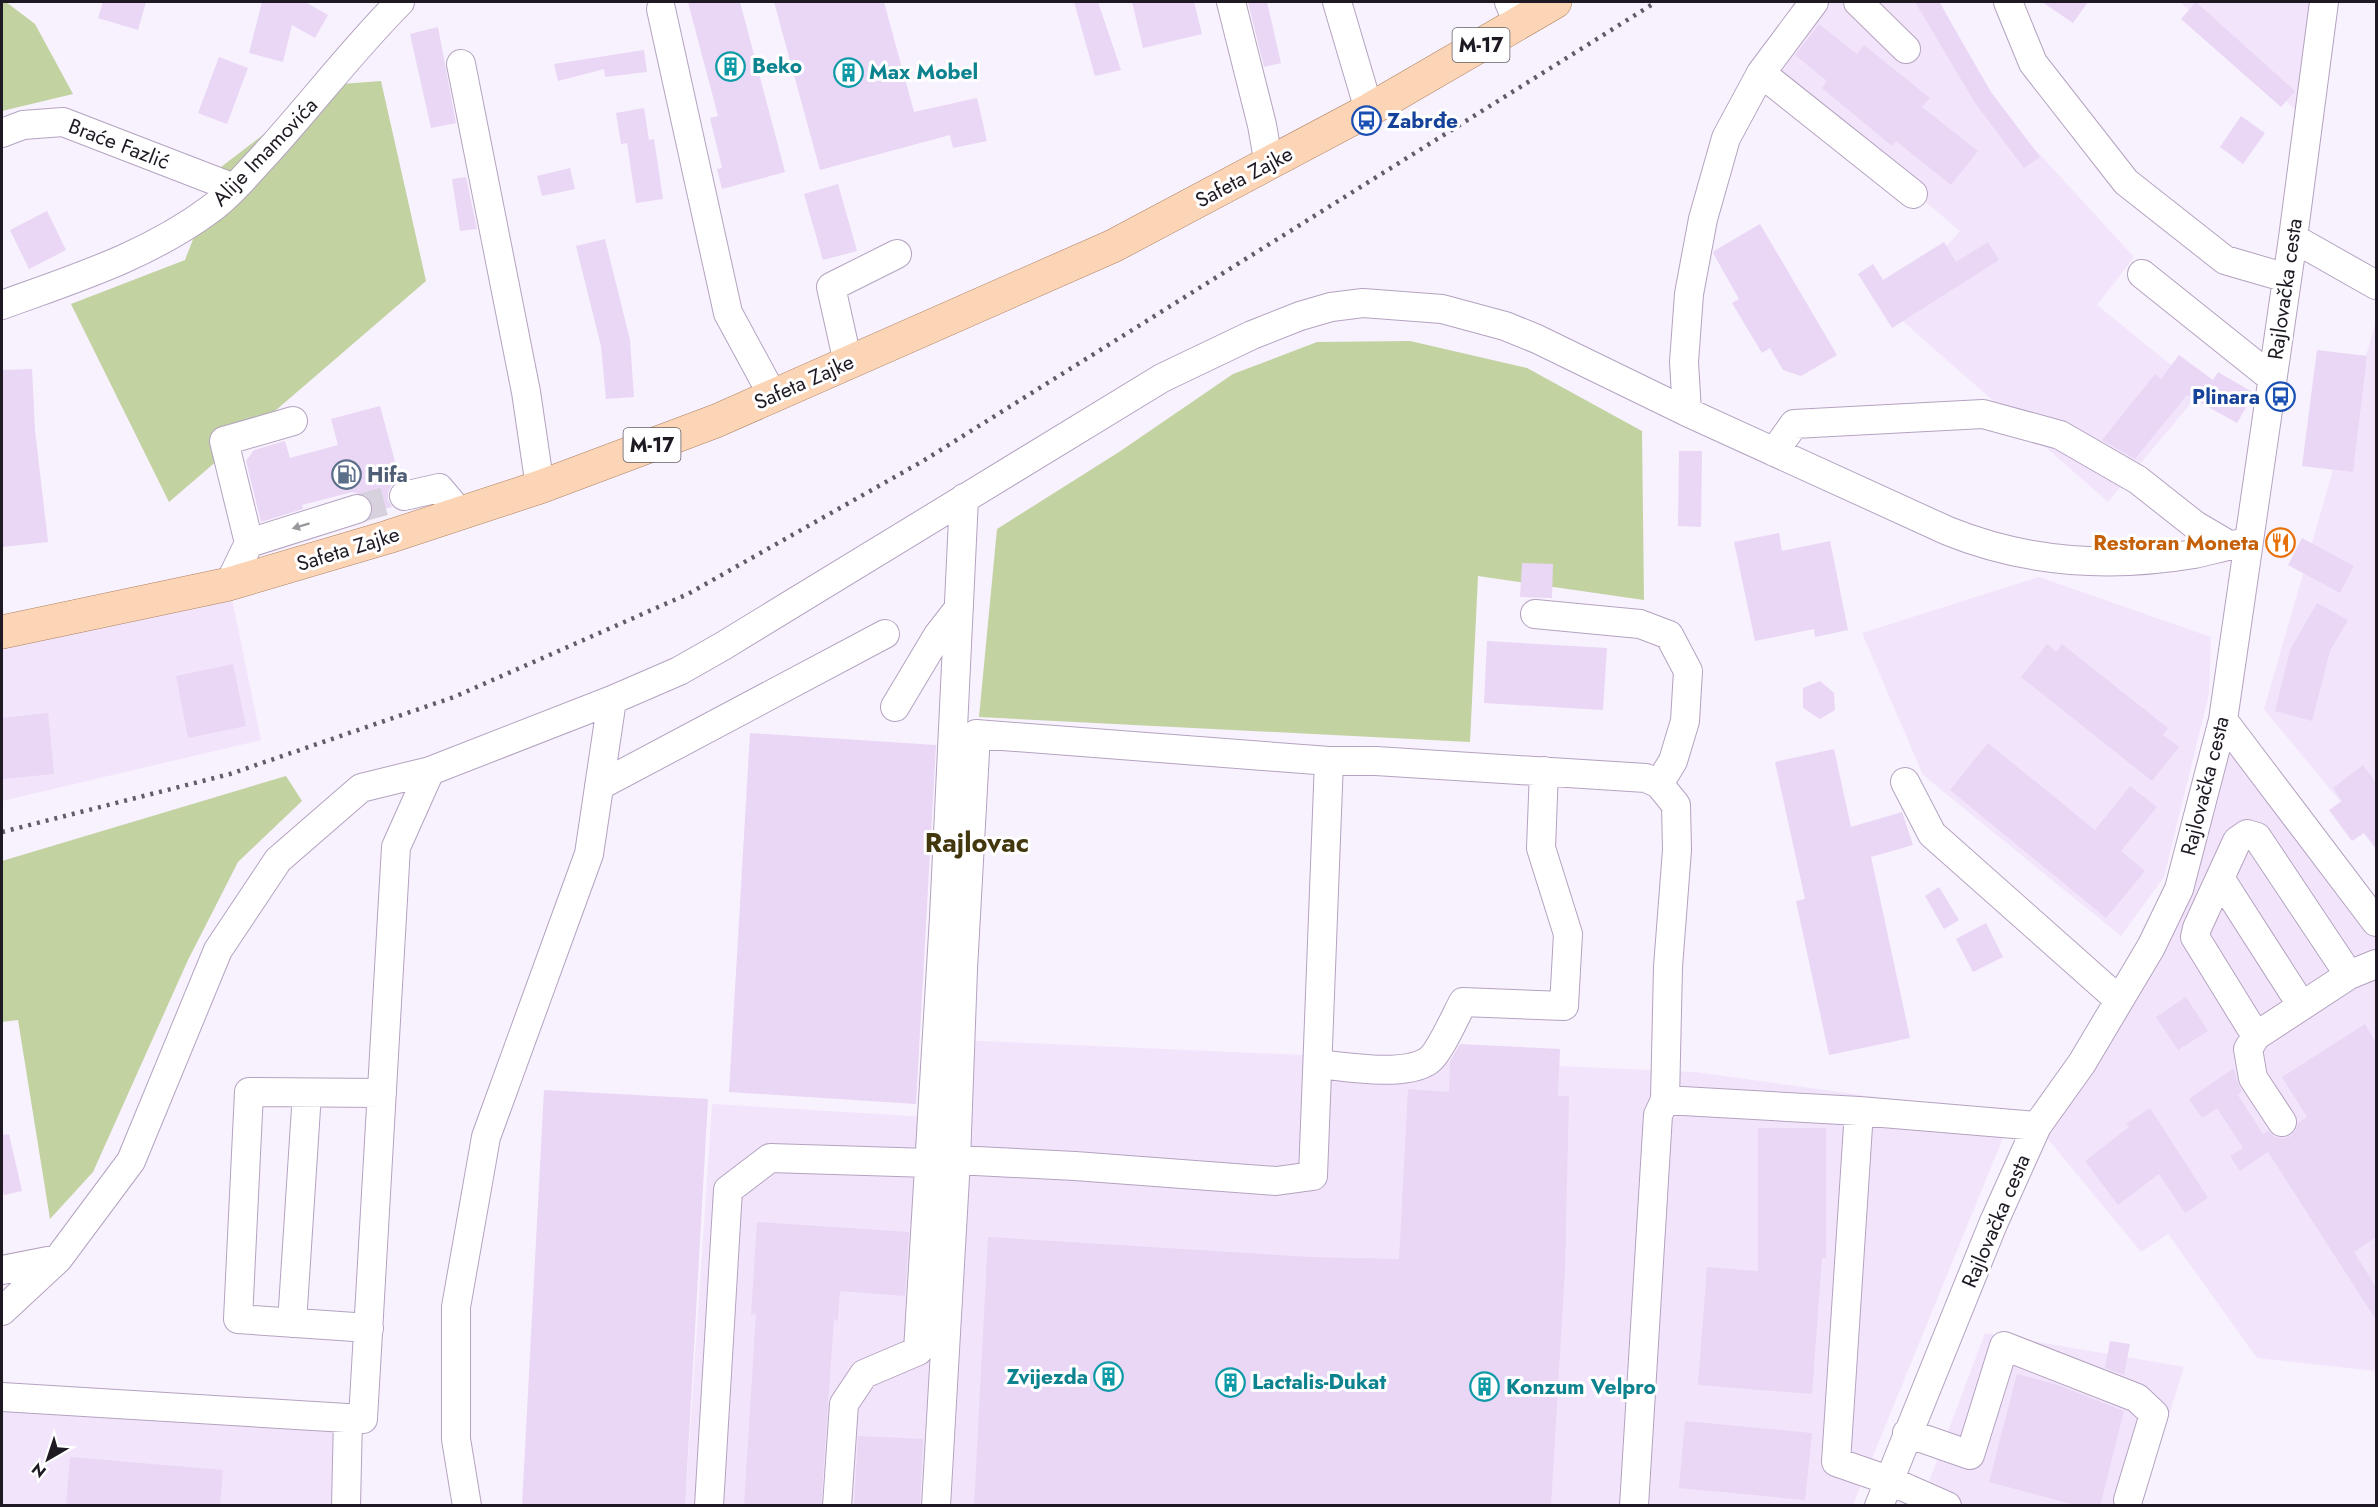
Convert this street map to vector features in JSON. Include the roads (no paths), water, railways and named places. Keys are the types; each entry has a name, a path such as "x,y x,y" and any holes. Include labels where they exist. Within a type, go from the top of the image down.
{"main road":[{"name":"Safeta Zajke","path":"2,632 229,584 540,487 716,421 1113,246 1369,110 1514,12 1555,2"}],"street":[{"name":"Alije Imamovića","path":"2,305 134,256 174,234 214,207 303,114 400,2"},
{"path":"1231,2 1262,125 1269,165"},
{"path":"1337,2 1369,110"},
{"path":"1687,412 1684,362 1689,294 1703,219 1726,138 1761,73 1814,2"},
{"path":"1858,2 1906,49"},
{"path":"2008,2 2033,63 2126,182 2225,260 2287,278"},
{"name":"Rajlovačka cesta","path":"1883,1493 1993,1224 2037,1126 2082,1063 2151,947 2180,889 2223,720 2238,544 2272,378 2324,2"},
{"path":"660,9 728,313 773,396"},
{"path":"461,64 526,392 540,487"},
{"path":"1761,73 1913,194"},
{"name":"Braće Fazlić","path":"2,133 23,125 63,122 234,188"},
{"path":"2293,238 2376,285"},
{"path":"848,363 831,287 897,254"},
{"path":"2142,274 2272,378"},
{"path":"2,1311 58,1259 132,1161 218,950 278,860 361,788 430,771 612,700 679,671 1162,378 1252,335 1300,316 1363,303 1442,309 1505,326 1948,531 1978,543 2011,552 2063,560 2106,562 2146,560 2238,544"},
{"path":"1774,452 1794,424 1983,414 2060,435 2138,480 2194,525 2238,544"},
{"path":"229,584 249,543 224,441 294,421"},
{"path":"404,496 439,488 460,513"},
{"path":"936,1506 942,1162 964,498"},
{"path":"249,543 357,509"},
{"path":"895,707 938,635 959,608"},
{"path":"1534,614 1640,624 1669,635 1688,671 1685,721 1673,761 1659,784"},
{"path":"599,786 885,634"},
{"path":"467,1506 456,1439 456,1307 486,1137 589,854 612,700"},
{"path":"2223,720 2376,922"},
{"path":"837,1506 844,1404 864,1374 918,1352 963,969 976,734 1329,761 1376,761 1646,778 1659,784 1676,805 1677,850 1668,967 1665,1100 1658,1115 1634,1506"},
{"path":"709,1506 728,1190 770,1158 1075,1166 1276,1181 1313,1176 1329,761"},
{"path":"2,1397 363,1419 396,847 430,771"},
{"path":"1318,1064 1395,1071 1428,1061 1444,1038 1463,1002 1564,1006 1568,934 1541,848 1544,771"},
{"path":"1905,782 1932,834 2119,1000"},
{"path":"2256,1036 2195,937 2237,841 2247,834 2256,837 2349,975"},
{"path":"2220,878 2302,1006"},
{"path":"2282,1122 2253,1078 2248,1049 2256,1036 2349,975 2376,964"},
{"path":"369,1328 238,1320 249,1092 382,1093"},
{"path":"292,1323 307,1093"},
{"path":"1665,1100 1859,1111 2037,1126"},
{"path":"1859,1111 1836,1462 1883,1493 1947,1506"},
{"path":"2,1269 58,1259"},
{"path":"1907,1433 1970,1455 2004,1346 2138,1398 2154,1414 2128,1500"},
{"path":"346,1506 348,1418"}],"tunnel":[{"path":"357,509 404,496"}],"railway":[{"path":"2,832 230,774 454,697 688,594 923,461 1656,2"}],"place":[{"name":"Beko","path":"731,66"},
{"name":"Max Mobel","path":"848,72"},
{"name":"Zabrđe","path":"1366,121"},
{"name":"Plinara","path":"2281,397"},
{"name":"Hifa","path":"346,475"},
{"name":"Restoran Moneta","path":"2280,543"},
{"name":"Zvijezda","path":"1109,1377"},
{"name":"Lactalis-Dukat","path":"1231,1382"},
{"name":"Konzum Velpro","path":"1485,1387"}],"district":[{"name":"Rajlovac","path":"977,842"}]}
